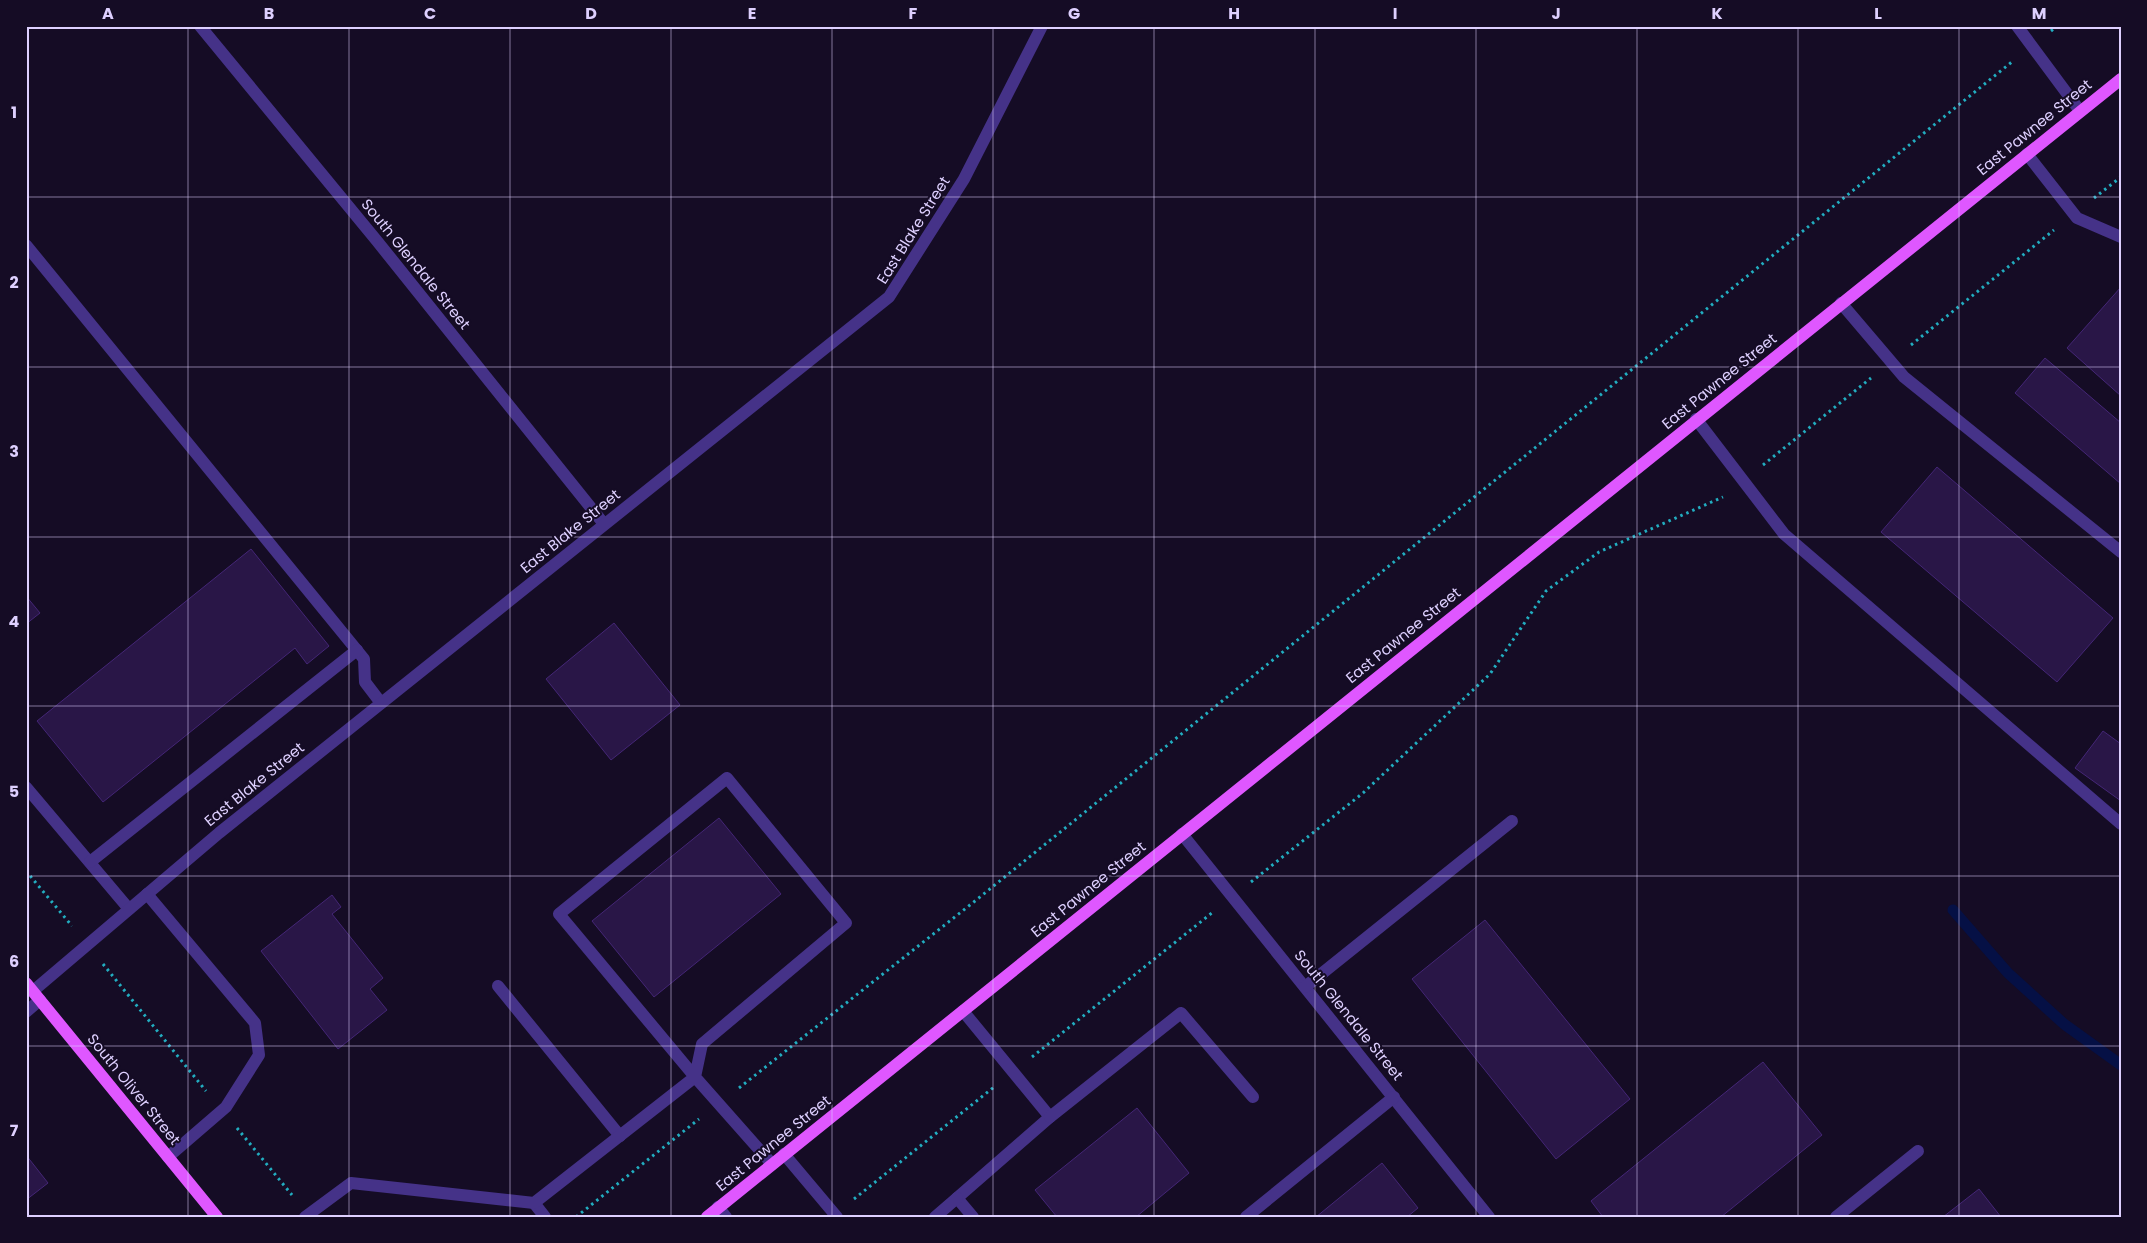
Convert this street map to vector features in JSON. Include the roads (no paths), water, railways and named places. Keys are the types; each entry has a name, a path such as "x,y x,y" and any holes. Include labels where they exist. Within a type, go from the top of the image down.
{"main road":[{"name":"East Pawnee Street","path":"707,1217 722,1212 784,1154 2121,79"},
{"name":"South Oliver Street","path":"33,991 217,1217"}],"street":[{"name":"South Glendale Street","path":"200,26 377,240 604,524"},
{"name":"East Blake Street","path":"26,1012 33,991 219,833 889,297 964,179 1042,26"},
{"path":"2017,26 2080,111"},
{"path":"2027,154 2077,218 2121,237"},
{"path":"26,245 364,659 365,682 381,703"},
{"path":"1841,303 1904,377 2121,552"},
{"path":"1696,419 1784,534 2121,824"},
{"path":"90,862 357,650"},
{"path":"307,1216 351,1183 534,1203 696,1077 702,1044 846,924 727,778 559,914 696,1077 719,1104 772,1164"},
{"path":"26,787 129,909"},
{"path":"1305,987 1512,821"},
{"name":"South Glendale Street","path":"1182,834 1489,1217"},
{"path":"147,894 255,1023 259,1055 222,1110 168,1157"},
{"path":"498,986 620,1136"},
{"path":"962,1011 1050,1117"},
{"path":"935,1217 1050,1117 1181,1013 1253,1097"},
{"path":"1246,1217 1394,1097"},
{"path":"1836,1217 1918,1151"},
{"path":"784,1154 836,1216"},
{"path":"958,1198 973,1217"},
{"path":"534,1203 545,1217"}],"waterway":[{"path":"1953,910 2008,973 2064,1024 2121,1065"}]}
